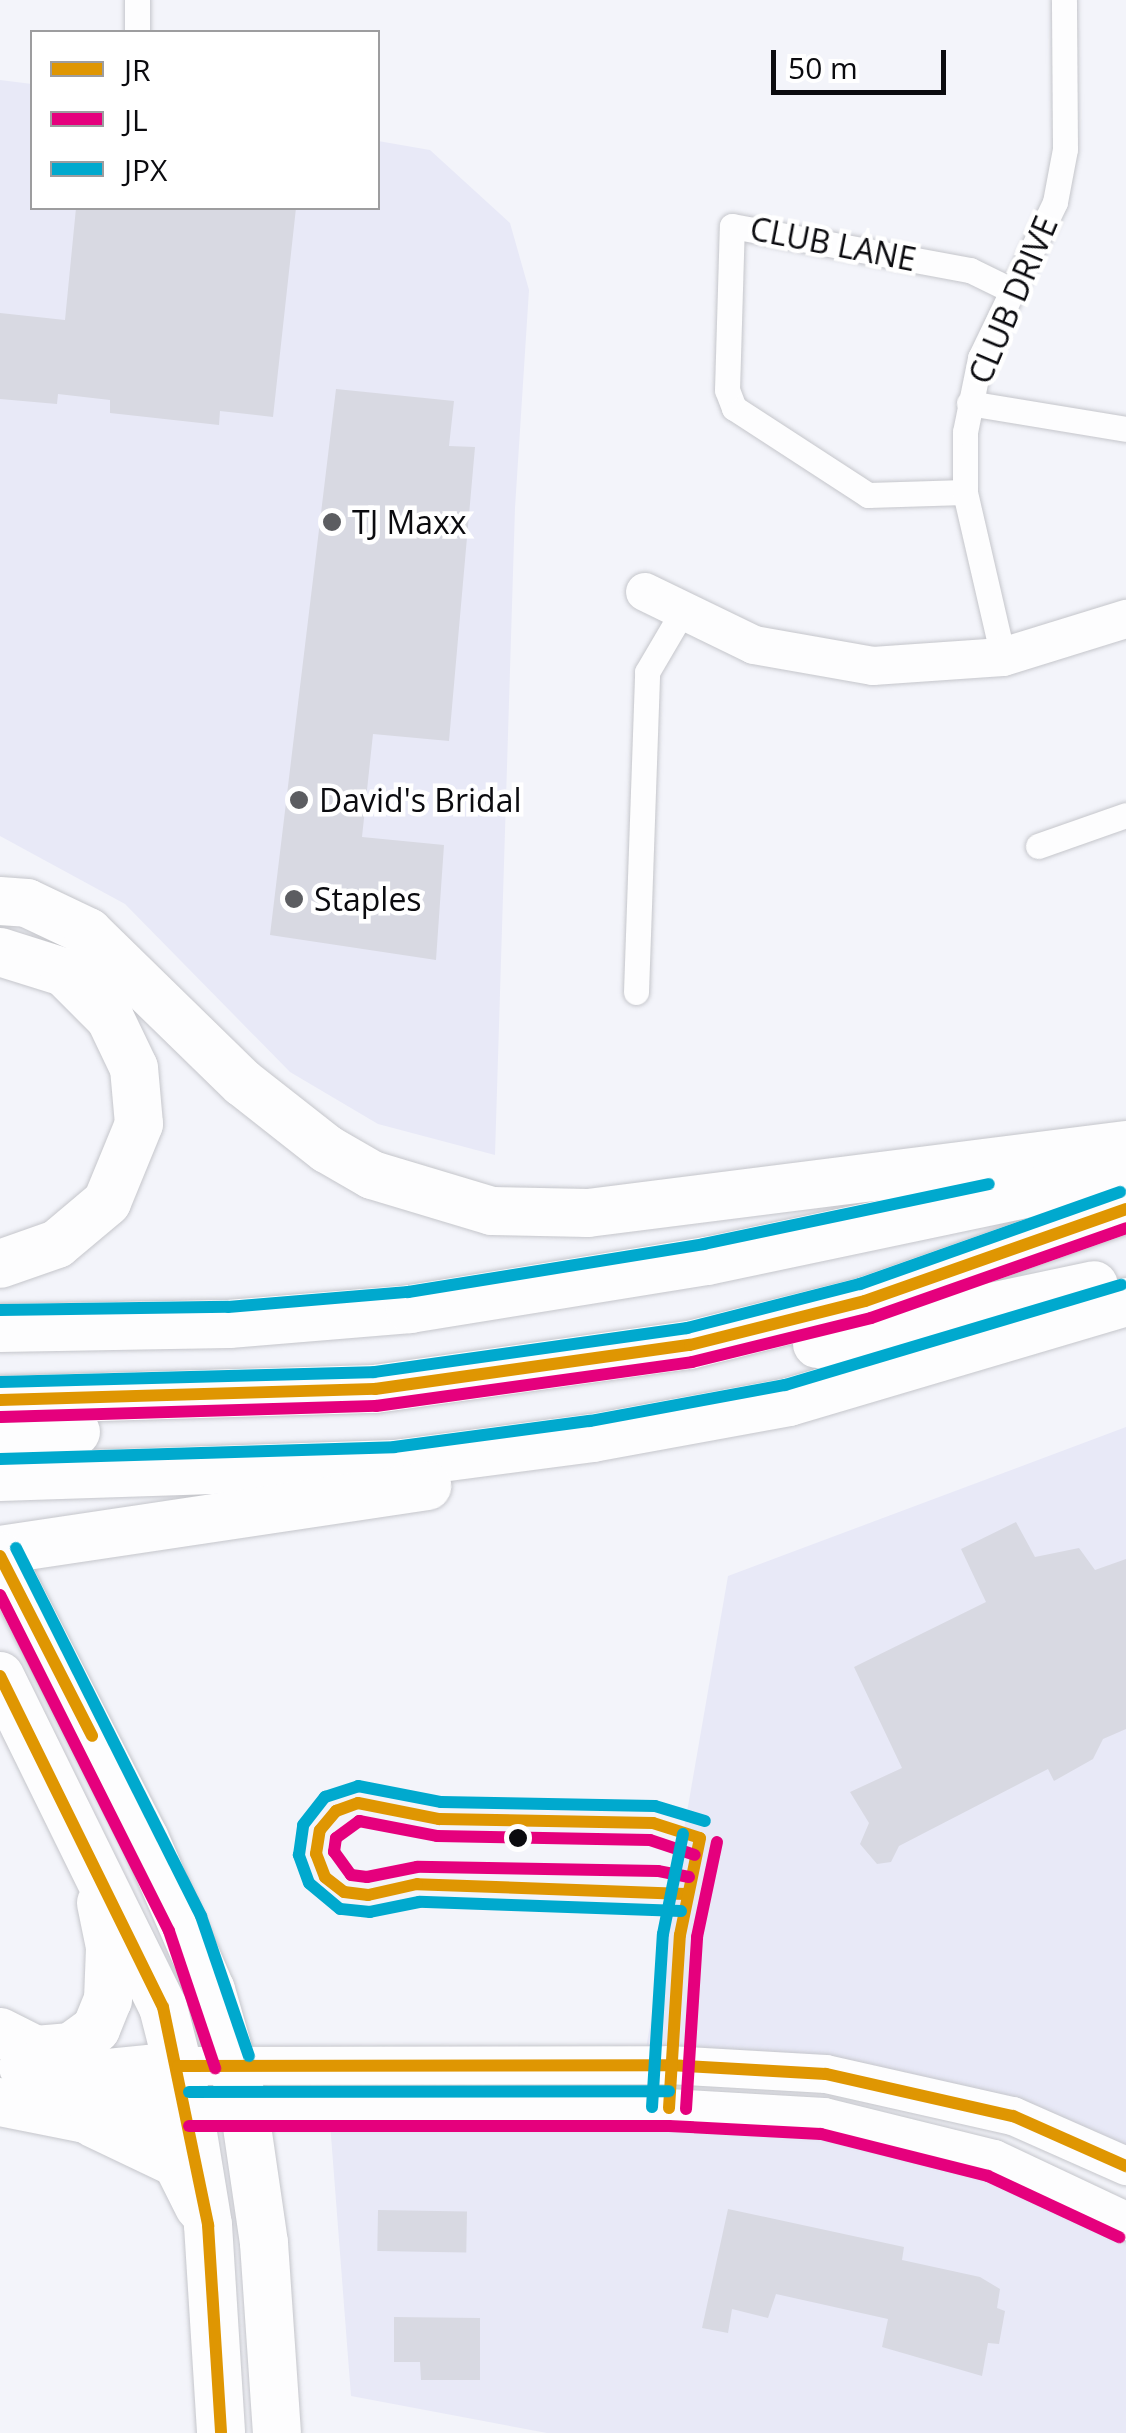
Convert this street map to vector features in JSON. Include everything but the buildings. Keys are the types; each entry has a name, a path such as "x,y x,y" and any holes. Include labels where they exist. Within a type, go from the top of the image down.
{"highway":[{"path":"0,901 27,903 88,932 243,1083 327,1149 372,1175 492,1211 588,1212 1126,1145"},
{"path":"0,952 64,972 87,991 122,1041 139,1096 132,1153 107,1202 57,1244 0,1264"},
{"path":"0,1328 229,1324 410,1309 707,1261 1126,1173"},
{"path":"0,1434 374,1389 690,1345 865,1302 1126,1208"},
{"path":"0,1400 167,1414 527,1398 1126,1276"},
{"path":"0,1477 395,1464 593,1438 789,1402 1126,1302"},
{"path":"278,2433 264,2243 238,2084 185,1924 0,1553 397,1495 593,1438"},
{"path":"0,1676 88,1846 163,2007 184,2088 208,2225 221,2433"},
{"path":"0,2032 36,2050 71,2046 96,2029 108,2000 110,1947 88,1846"},
{"path":"0,2055 28,2070 184,2088"},
{"path":"85,2119 184,2088"},
{"path":"0,2102 85,2119 177,2164 208,2225"}],"street":[{"path":"137,30 138,0"},
{"name":"CLUB DRIVE","path":"1003,657 965,492 970,403 980,358 1011,290 1035,252 1062,167 1064,0"},
{"name":"CLUB LANE","path":"965,492 868,495 734,408 726,390 732,226 970,270 1011,290"},
{"path":"970,403 1126,429"},
{"path":"644,592 680,614 754,645 813,660 907,665 1003,657 1126,619"},
{"path":"636,992 647,672 680,614"},
{"path":"1038,846 1126,815"},
{"path":"184,2088 669,2065 826,2074 1013,2116 1126,2166"},
{"path":"238,2084 824,2116 994,2159 1126,2221"}],"shaded area":[{"path":"0,80 30,84 30,210 380,210 380,141 430,150 510,223 529,290 515,508 495,1155 378,1124 290,1072 125,904 0,836"},
{"path":"1126,1427 1126,2147 645,2054 728,1576"},
{"path":"329,2110 669,2115 959,2159 1126,2235 1126,2433 547,2433 351,2396"}],"transit line":[{"name":"JPX","path":"0,1310 228,1307 408,1292 704,1244 989,1184"},
{"name":"JPX","path":"0,1382 374,1372 687,1328 860,1284 1120,1192"},
{"name":"JR","path":"0,1400 375,1389 690,1345 865,1301 1126,1209"},
{"name":"JL","path":"1,1417 376,1406 692,1362 871,1318 1126,1228"},
{"name":"JPX","path":"0,1459 394,1447 590,1421 785,1385 1121,1285"},
{"name":"JPX","path":"16,1548 201,1916 249,2056"},
{"name":"JR","path":"0,1556 92,1736"},
{"name":"JL","path":"0,1595 169,1931 215,2068"},
{"name":"JR","path":"0,1676 163,2007 208,2225 221,2433"},
{"name":"JPX","path":"681,1911 419,1902 370,1912 340,1909 309,1883 299,1855 303,1825 325,1797 358,1786 441,1802 655,1806 705,1821"},
{"name":"JR","path":"685,1894 417,1884 368,1895 344,1892 325,1877 316,1854 320,1830 336,1811 358,1803 439,1819 653,1823 700,1838"},
{"name":"JL","path":"689,1877 658,1871 417,1867 367,1877 351,1875 334,1852 336,1838 359,1821 437,1836 650,1840 695,1855"},
{"name":"JPX","path":"652,2107 663,1934 683,1834"},
{"name":"JR","path":"669,2108 680,1935 700,1838"},
{"name":"JL","path":"686,2109 697,1937 717,1842"},
{"name":"JR","path":"178,2066 669,2065 826,2074 1013,2116 1126,2166"},
{"name":"JPX","path":"189,2092 669,2091"},
{"name":"JL","path":"189,2126 669,2126 821,2134 988,2176 1119,2237"}],"place":[{"name":"TJ Maxx","path":"332,522"},
{"name":"David's Bridal","path":"299,800"},
{"name":"Staples","path":"294,899"}]}
